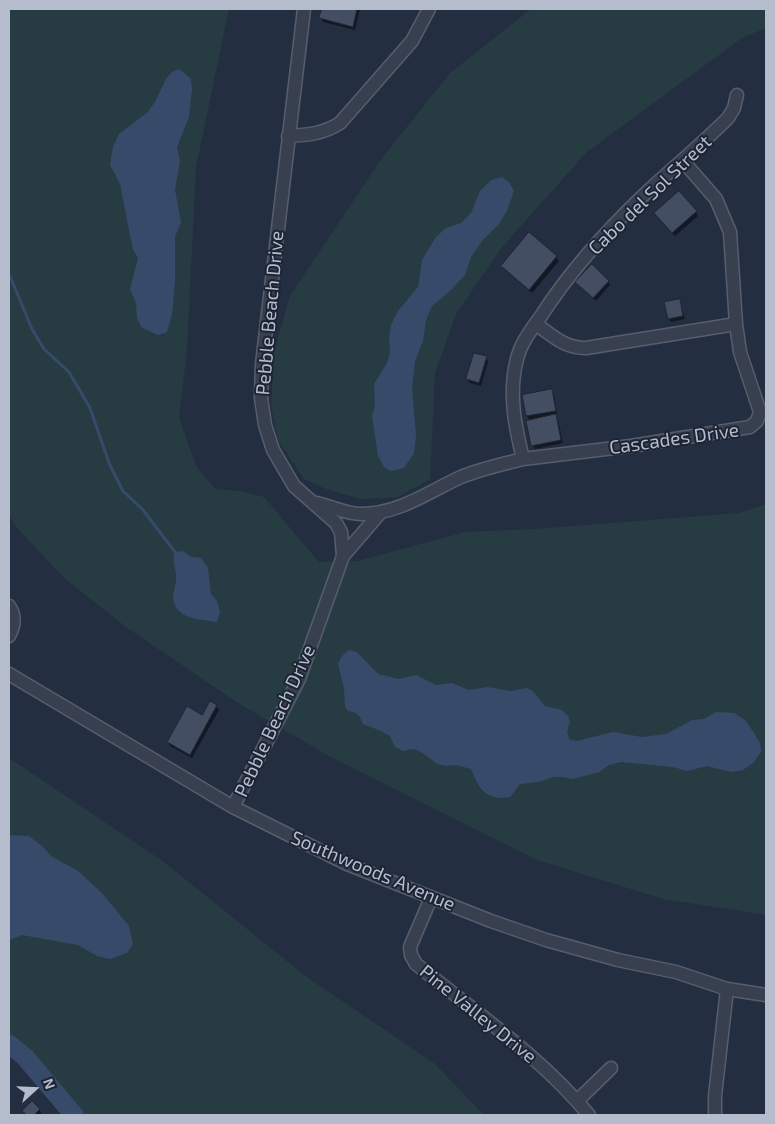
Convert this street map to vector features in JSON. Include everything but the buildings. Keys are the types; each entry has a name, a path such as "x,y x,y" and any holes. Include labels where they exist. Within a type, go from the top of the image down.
{"street":[{"name":"Pebble Beach Drive","path":"233,807 298,679 343,556 342,532 336,523 294,486 273,450 264,425 261,398 262,364 304,9"},
{"path":"288,136 328,131 340,123 412,41 429,9"},
{"name":"Cabo del Sol Street","path":"523,460 513,418 513,376 517,357 525,339 554,296 616,223 728,118 734,108 737,95"},
{"name":"Cascades Drive","path":"380,513 413,502 461,477 523,460 631,446 762,424 760,412 740,352 736,324 730,232 716,199 682,161"},
{"path":"536,324 570,347 586,348 736,324"},
{"path":"309,501 358,514 380,513"},
{"path":"343,556 380,513"},
{"path":"9,606 14,613 14,621 9,636"},
{"name":"Southwoods Avenue","path":"9,674 233,807 348,864 431,898 546,940 618,960 676,972 727,989 766,995"},
{"name":"Pine Valley Drive","path":"431,898 410,947 411,955 416,964 512,1040 544,1068 589,1115"},
{"path":"715,1115 715,1096 727,989"},
{"path":"577,1101 611,1068"}],"green space":[{"path":"9,9 229,9 196,167 187,350 179,417 196,466 215,489 240,491 264,497 319,562 358,561 465,532 535,529 739,513 766,504 766,915 663,899 537,860 332,758 238,703 126,627 64,578 17,528 9,515"},
{"path":"531,9 766,9 766,28 742,38 587,152 502,247 456,314 435,373 430,479 398,497 360,499 326,489 304,479 278,440 271,405 274,353 290,296 382,158 450,73"},
{"path":"9,758 164,862 304,975 435,1064 484,1115 74,1115 25,1057 9,1044"}],"water":[{"path":"179,69 191,79 192,89 189,117 177,147 180,161 175,190 181,222 175,237 175,280 172,314 167,332 158,335 142,328 137,318 136,303 130,289 138,258 133,250 120,184 110,165 113,147 119,134 148,112 166,79 172,72"},
{"path":"502,177 509,182 514,191 507,211 498,225 483,240 471,257 465,275 432,306 426,320 423,341 415,361 412,388 416,435 414,453 404,468 391,471 384,467 378,456 372,415 375,406 374,384 387,363 390,352 391,325 398,311 418,287 422,260 436,237 446,228 461,223 471,213 480,191 491,180"},
{"path":"183,551 191,557 201,558 208,568 211,594 217,601 220,612 217,622 190,617 179,611 175,605 173,598 176,579 174,556 175,552"},
{"path":"349,650 357,652 378,674 398,679 416,675 436,685 452,683 469,690 487,687 511,691 527,688 533,691 545,706 562,710 568,716 570,722 567,731 569,739 577,741 613,732 642,737 666,734 692,720 704,719 716,712 734,713 745,720 754,733 760,743 761,752 753,763 743,770 731,772 707,766 687,771 673,767 621,762 609,765 599,772 573,779 553,777 539,782 520,784 510,797 495,797 484,792 471,769 456,765 445,766 437,764 423,753 414,749 403,751 395,747 390,736 363,724 358,715 348,711 345,707 344,688 338,664 342,656"},
{"path":"9,835 29,836 51,856 78,871 101,892 129,926 133,944 127,953 110,959 97,956 78,945 22,935 9,940"}],"waterway":[{"path":"9,274 32,329 44,349 69,372 90,408 109,463 123,491 143,510 175,552"},
{"path":"9,1044 25,1057 74,1115"}]}
